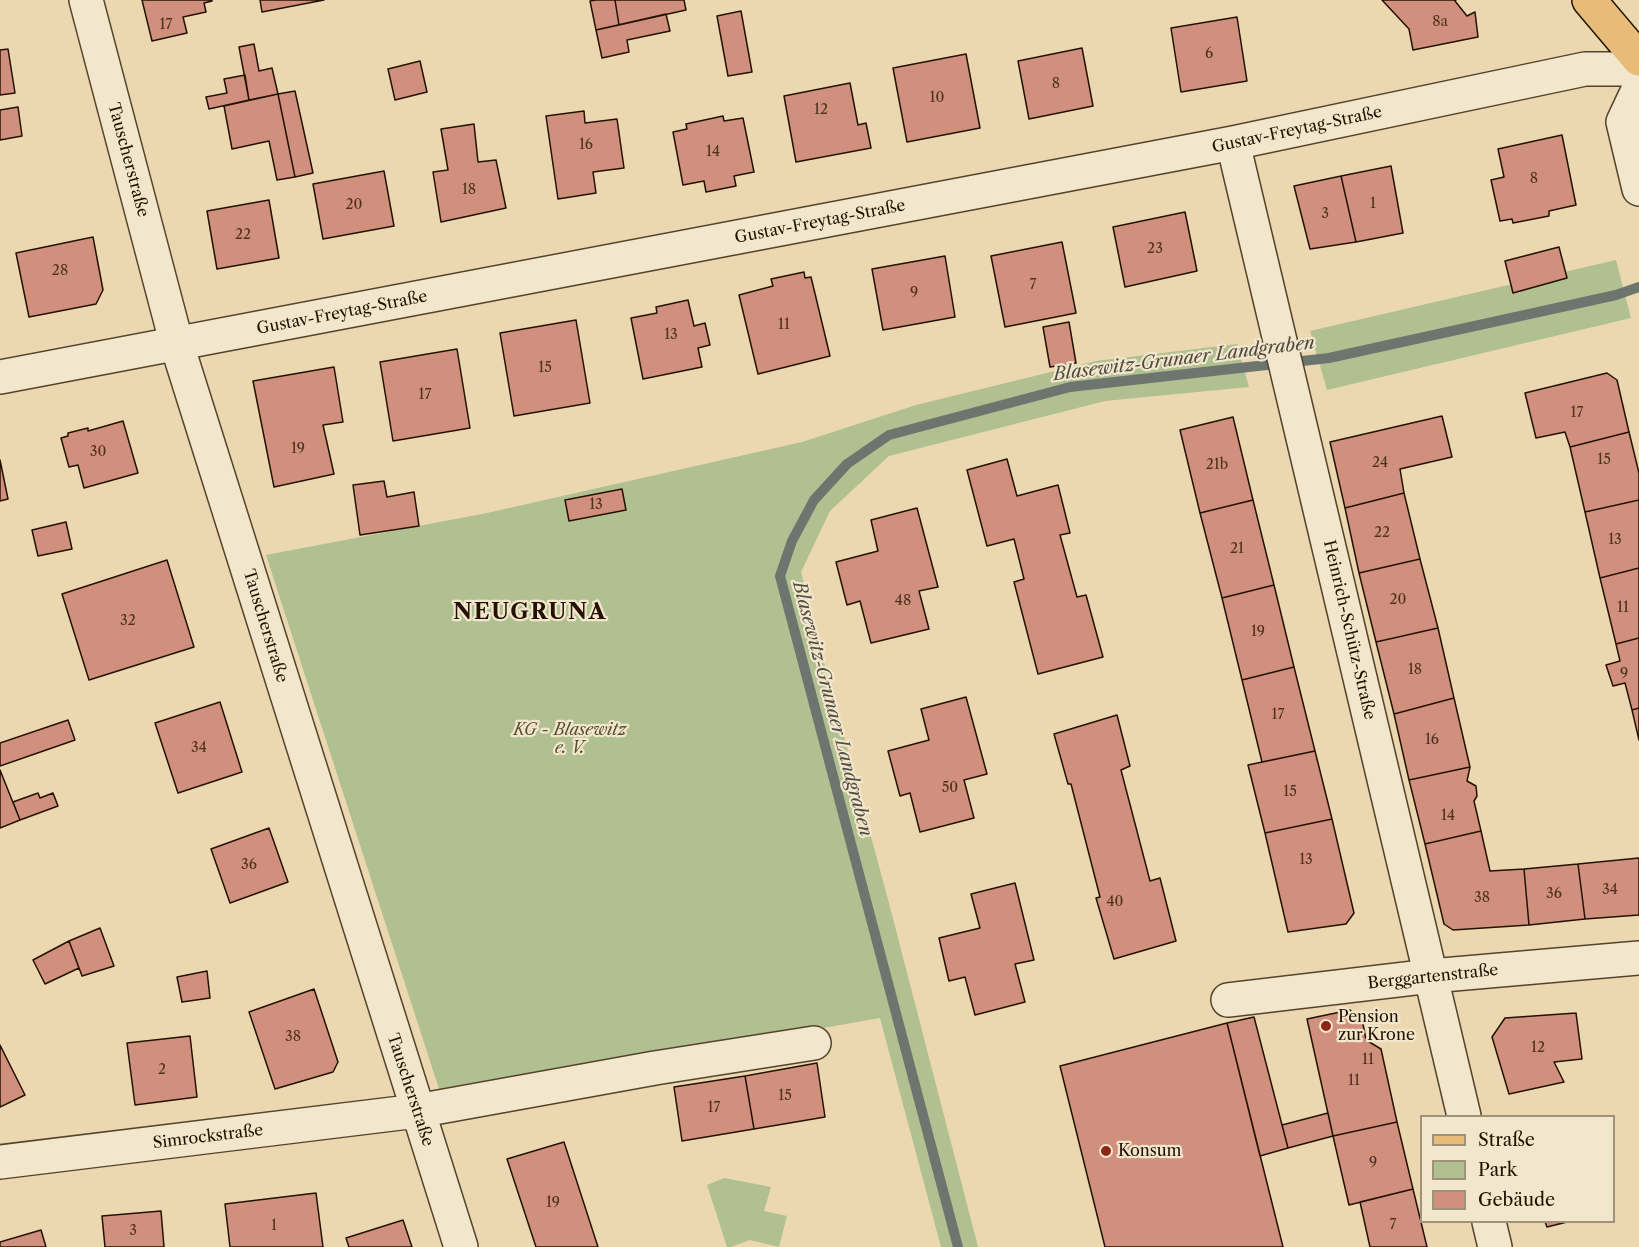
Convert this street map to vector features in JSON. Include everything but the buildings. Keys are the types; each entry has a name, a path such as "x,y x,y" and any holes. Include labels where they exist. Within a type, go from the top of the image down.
{"main road":[{"path":"1589,0 1639,58"}],"street":[{"name":"Tauscherstraße","path":"86,0 177,345 461,1247"},
{"name":"Gustav-Freytag-Straße","path":"0,377 1233,143 1585,69 1639,69"},
{"path":"1639,88 1623,122 1639,189"},
{"name":"Heinrich-Schütz-Straße","path":"1233,143 1464,1115"},
{"name":"Berggartenstraße","path":"1228,1000 1431,976 1639,958"},
{"name":"Simrockstraße","path":"0,1162 417,1111 655,1068 814,1043"},
{"path":"1489,1223 1495,1247"}],"green space":[{"path":"1616,260 1631,318 1327,390 1310,331"},
{"name":"KG - Blasewitz e. V.","path":"1237,344 1249,387 1105,401 889,456 830,511 801,572 978,1247 941,1247 880,1018 441,1095 266,555 487,513 802,442 916,405 1096,361"},
{"path":"724,1178 771,1187 764,1211 787,1216 779,1247 750,1240 727,1247 707,1185"}],"waterway":[{"name":"Blasewitz‐Grunaer Landgraben","path":"958,1247 780,576 792,541 814,500 847,464 889,435 1070,387 1329,358 1616,295 1639,287"}],"place":[{"name":"Pension zur Krone","path":"1326,1026"},
{"name":"Konsum","path":"1106,1151"}],"district":[{"name":"NEUGRUNA","path":"530,613"}]}
